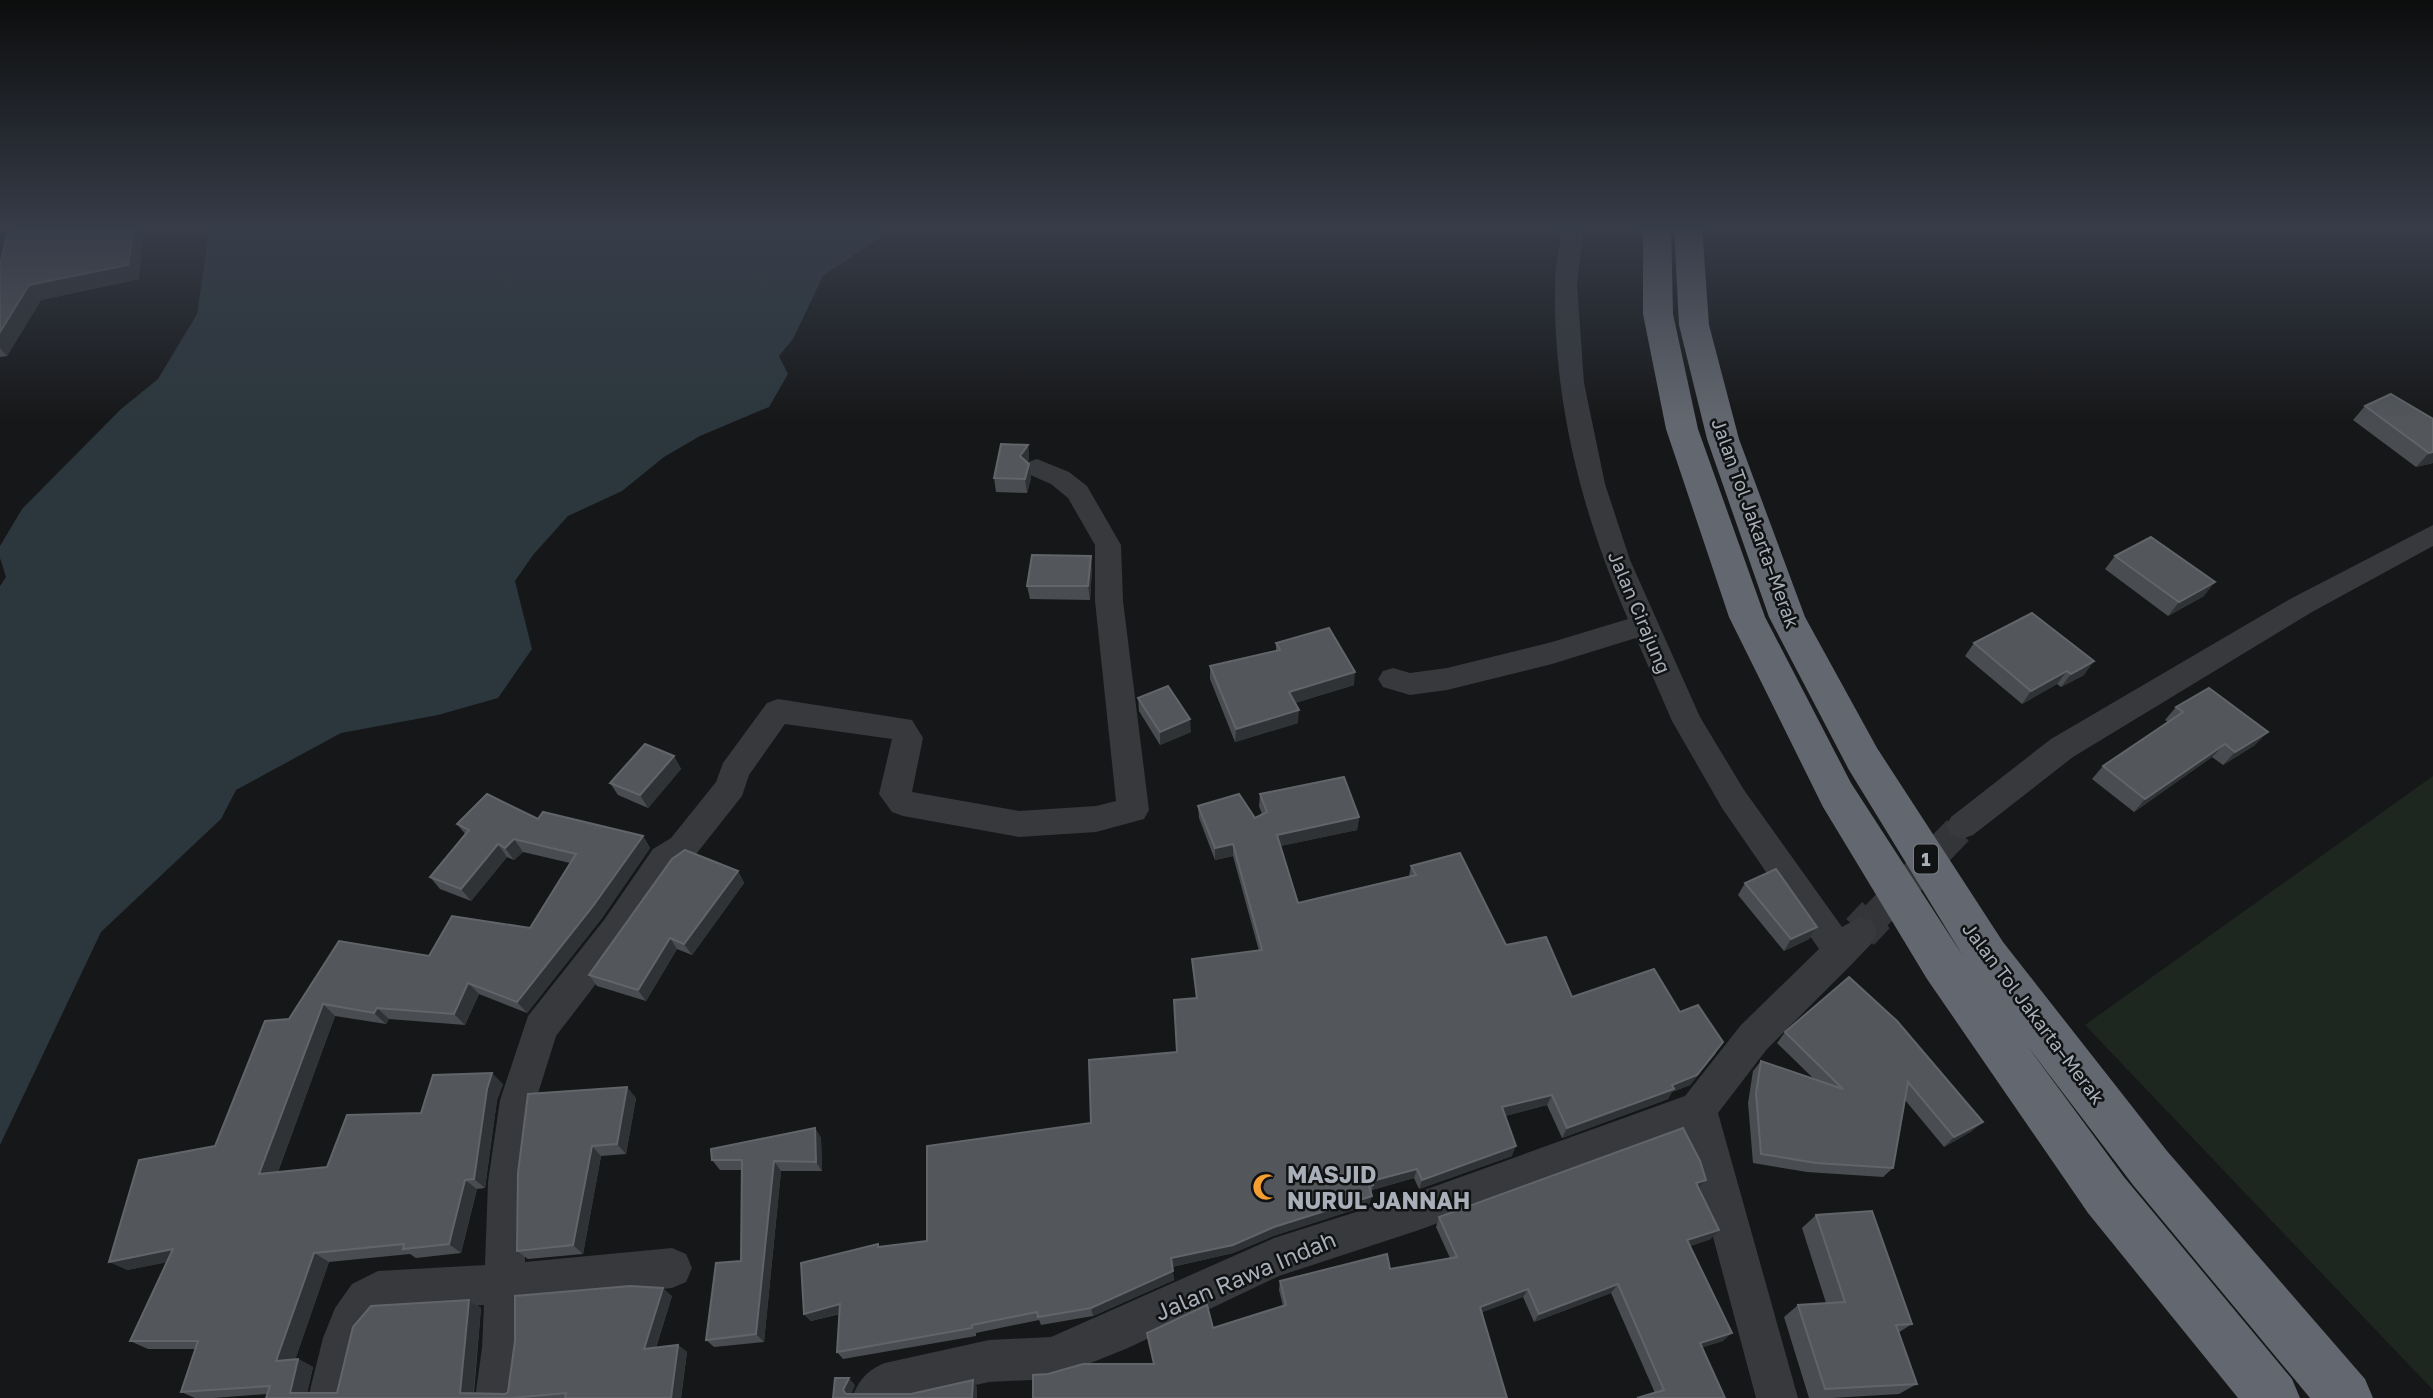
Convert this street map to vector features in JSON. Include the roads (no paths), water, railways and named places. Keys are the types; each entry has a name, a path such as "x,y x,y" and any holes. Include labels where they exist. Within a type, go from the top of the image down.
{"highway":[{"name":"Jalan Tol Jakarta–Merak","path":"1658,291 1658,314 1682,429 1747,617 1837,794 1943,965 2106,1195 2273,1398"},
{"name":"Jalan Tol Jakarta–Merak","path":"1692,291 1694,325 1723,439 1787,618 1863,759 1987,956 2150,1168 2346,1398"}],"street":[{"name":"Jalan Cirajung","path":"1566,291 1572,383 1583,445 1616,560 1644,625 1687,721 1733,799 1773,859 1851,942 1754,1037 1698,1109"},
{"path":"496,1398 503,1348 508,1182 518,1100 541,1028 616,931 665,859 682,848 731,787 734,772 779,711 901,728 908,738 895,794 903,803 1019,824 1096,819 1132,812 1119,672 1109,601 1108,545 1078,492 1060,478 1037,468"},
{"path":"1962,825 2062,748 2301,606 2433,534"},
{"path":"1393,679 1410,684 1447,679 1529,659 1644,625"},
{"path":"1698,1109 1777,1398"},
{"name":"Jalan Rawa Indah","path":"873,1398 879,1387 885,1384 989,1361 1051,1358 1113,1333 1196,1292 1274,1258 1419,1211 1698,1109"},
{"path":"329,1398 345,1336 367,1296 388,1290 504,1284 672,1268"}],"tunnel":[{"path":"1875,917 1962,826"},
{"path":"1860,932 1876,915"}],"place":[{"name":"MASJID NURUL JANNAH","path":"1266,1187"}]}
